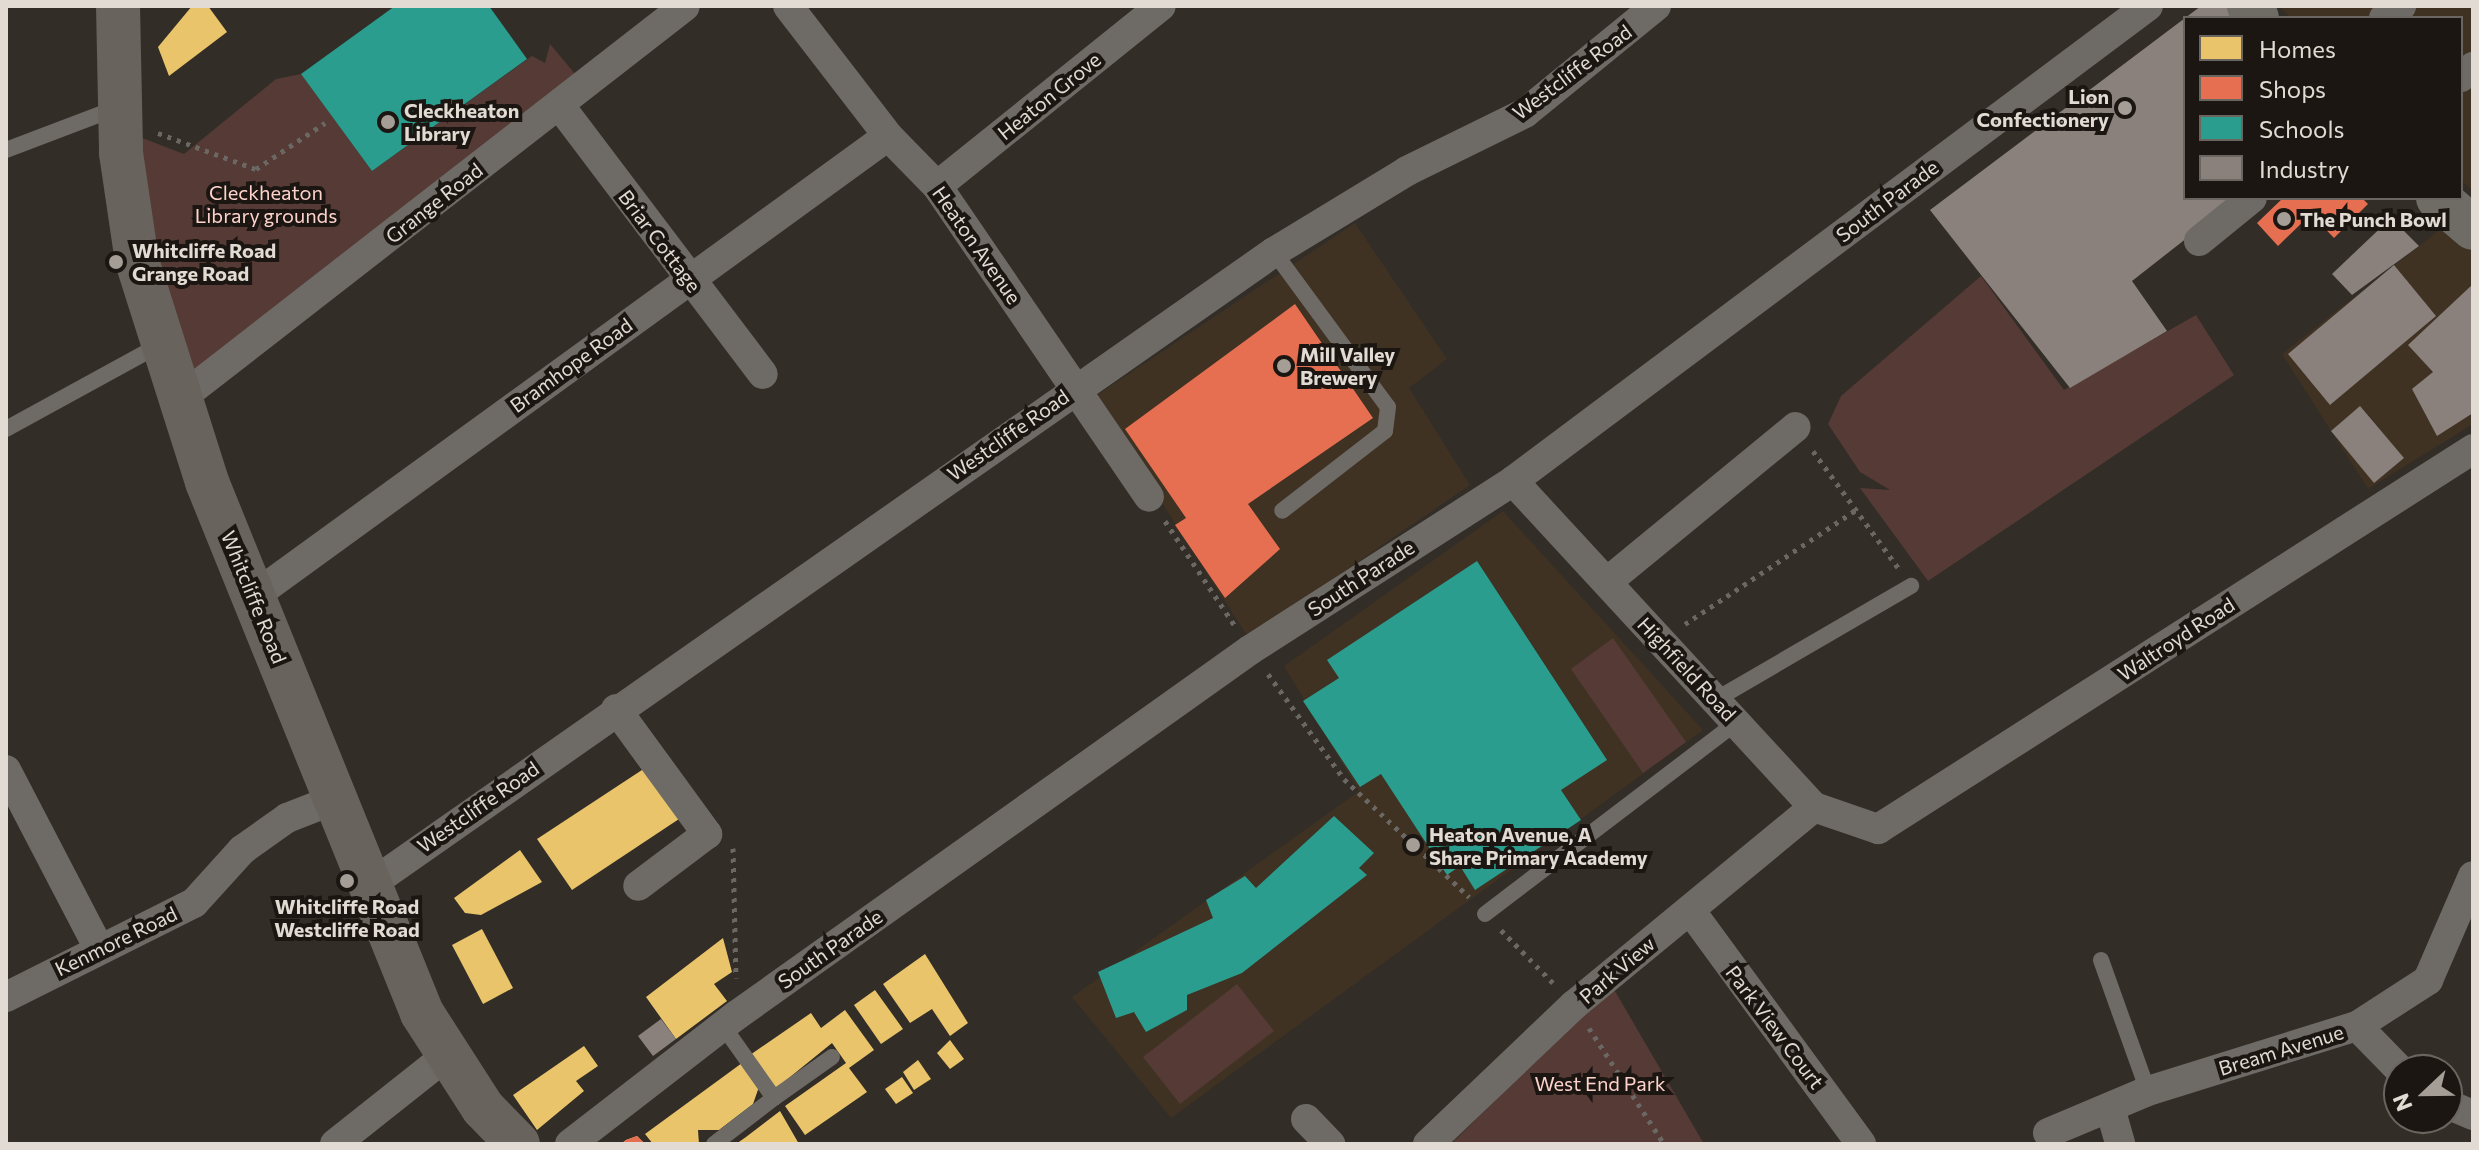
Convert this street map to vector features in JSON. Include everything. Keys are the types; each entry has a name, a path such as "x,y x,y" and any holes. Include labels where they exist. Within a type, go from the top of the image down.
{"main road":[{"name":"Whitcliffe Road","path":"118,6 121,112 137,261 181,398 254,596 371,884 446,1056 518,1144"},
{"path":"2440,200 2473,228"}],"street":[{"name":"Grange Road","path":"181,398 685,6"},
{"name":"Heaton Avenue","path":"788,6 888,136 937,186 1149,497"},
{"name":"Heaton Grove","path":"937,186 1161,6"},
{"name":"Westcliffe Road","path":"371,884 1076,387 1274,252 1407,171 1525,113 1656,6"},
{"name":"South Parade","path":"570,1144 723,1026 1250,650 1513,481 2148,6"},
{"name":"Briar Cottage","path":"560,106 688,279 763,374"},
{"name":"Bramhope Road","path":"254,596 888,136"},
{"path":"2199,241 2250,200"},
{"path":"1607,582 1796,427"},
{"name":"Waltroyd Road","path":"1878,829 2473,449"},
{"name":"Highfield Road","path":"1513,481 1814,807 1878,829"},
{"path":"616,709 707,834 638,886"},
{"path":"6,770 99,949"},
{"name":"Kenmore Road","path":"6,997 194,903 242,850 287,818 338,798"},
{"name":"Park View","path":"1428,1144 1574,1005 1814,807"},
{"name":"Bream Avenue","path":"2048,1133 2148,1091 2357,1026 2428,980 2473,876"},
{"name":"Park View Court","path":"1690,910 1861,1144"},
{"path":"2357,1026 2384,1054"},
{"path":"335,1144 446,1056"},
{"path":"2110,1108 2120,1144"},
{"path":"1306,1119 1330,1144"}],"lane":[{"path":"6,150 121,112"},
{"path":"1274,252 1388,407 1385,431 1282,511"},
{"path":"6,429 163,343"},
{"path":"1715,700 1911,586"},
{"path":"1485,914 1736,723"},
{"path":"2101,960 2148,1091"},
{"path":"723,1026 774,1098"},
{"path":"714,1144 832,1057"}],"path":[{"path":"121,112 256,169 325,123"},
{"path":"1796,427 1911,586"},
{"path":"1149,497 1250,650 1344,779 1485,914 1574,1005 1664,1144"},
{"path":"1660,640 1856,510"}],"shaded area":[{"path":"2279,6 2473,6 2473,191 2463,182 2463,16 2289,16"},
{"path":"1355,223 1447,359 1409,388 1470,485 1248,637 1094,397"},
{"path":"2443,227 2473,252 2473,424 2368,489 2282,354"},
{"name":"Heaton Avenue, A Share Primary Academy","path":"1503,511 1703,730 1171,1118 1072,997 1359,791 1284,666"}],"green space":[{"name":"Cleckheaton Library grounds","path":"550,44 581,81 186,380 160,292 137,136 184,154 276,79 301,74 372,171 532,56 545,63"},
{"path":"1981,276 2064,390 2196,315 2234,375 1928,581 1860,488 1890,490 1860,472 1828,424 1841,396"},
{"path":"1613,638 1686,742 1643,773 1571,669"},
{"path":"1237,984 1274,1031 1180,1104 1143,1057"},
{"name":"West End Park","path":"1612,986 1704,1144 1451,1144"}],"building: Homes":[{"path":"192,6 208,6 227,32 169,76 158,47"},
{"path":"645,768 679,819 572,890 537,839"},
{"path":"520,850 542,882 481,915 465,913 454,898"},
{"path":"482,929 513,988 483,1004 452,945"},
{"path":"723,938 732,972 714,984 727,1001 676,1039 646,997"},
{"path":"925,954 968,1023 950,1036 932,1009 910,1023 883,984"},
{"path":"875,990 903,1029 881,1044 854,1005"},
{"path":"845,1010 874,1050 849,1068 867,1092 805,1135 785,1106 846,1063 832,1043 774,1090 750,1055 811,1013 821,1028"},
{"path":"950,1040 964,1059 950,1069 937,1053"},
{"path":"584,1046 598,1066 576,1081 584,1091 537,1130 513,1095"},
{"path":"918,1060 931,1079 914,1090 903,1072"},
{"path":"742,1063 760,1084 753,1104 719,1130 698,1130 699,1144 653,1144 645,1134"},
{"path":"902,1077 913,1093 896,1104 885,1089"},
{"path":"780,1111 799,1144 736,1144 746,1137"},
{"path":"637,1136 645,1144 621,1144 626,1140"}],"building: Shops":[{"name":"The Punch Bowl","path":"2281,200 2364,200 2368,204 2334,238 2311,214 2278,246 2257,223"},
{"path":"1295,304 1373,418 1248,504 1280,549 1225,598 1175,525 1186,518 1125,429"},
{"path":"637,1136 645,1144 621,1144 626,1140"}],"building: Schools":[{"name":"Cleckheaton Library","path":"395,6 489,6 527,59 372,171 301,74"},
{"path":"1477,561 1607,760 1561,790 1581,820 1475,890 1460,866 1447,875 1381,774 1360,787 1303,701 1339,678 1327,660"},
{"path":"1334,816 1374,853 1359,868 1367,875 1242,973 1187,995 1187,1010 1146,1032 1134,1012 1116,1018 1098,972 1213,918 1206,900 1245,876 1256,888"}],"building: Industry":[{"path":"2201,6 2227,6 2234,16 2188,16"},
{"name":"Lion Confectionery","path":"2183,20 2183,200 2235,200 2132,281 2167,331 2070,388 1930,210"},
{"path":"2391,218 2419,246 2352,295 2332,274"},
{"path":"2394,265 2436,316 2330,405 2288,354"},
{"path":"2473,284 2473,413 2437,436 2412,389 2433,372 2408,345"},
{"path":"2360,406 2404,458 2374,483 2331,431"},
{"path":"661,1019 676,1039 653,1056 638,1036"}],"place":[{"name":"Lion Confectionery","path":"2125,108"},
{"name":"Cleckheaton Library","path":"388,122"},
{"name":"The Punch Bowl","path":"2284,219"},
{"name":"Whitcliffe Road Grange Road","path":"116,262"},
{"name":"Mill Valley Brewery","path":"1284,366"},
{"name":"Heaton Avenue, A Share Primary Academy","path":"1413,845"},
{"name":"Whitcliffe Road Westcliffe Road","path":"347,881"}]}
